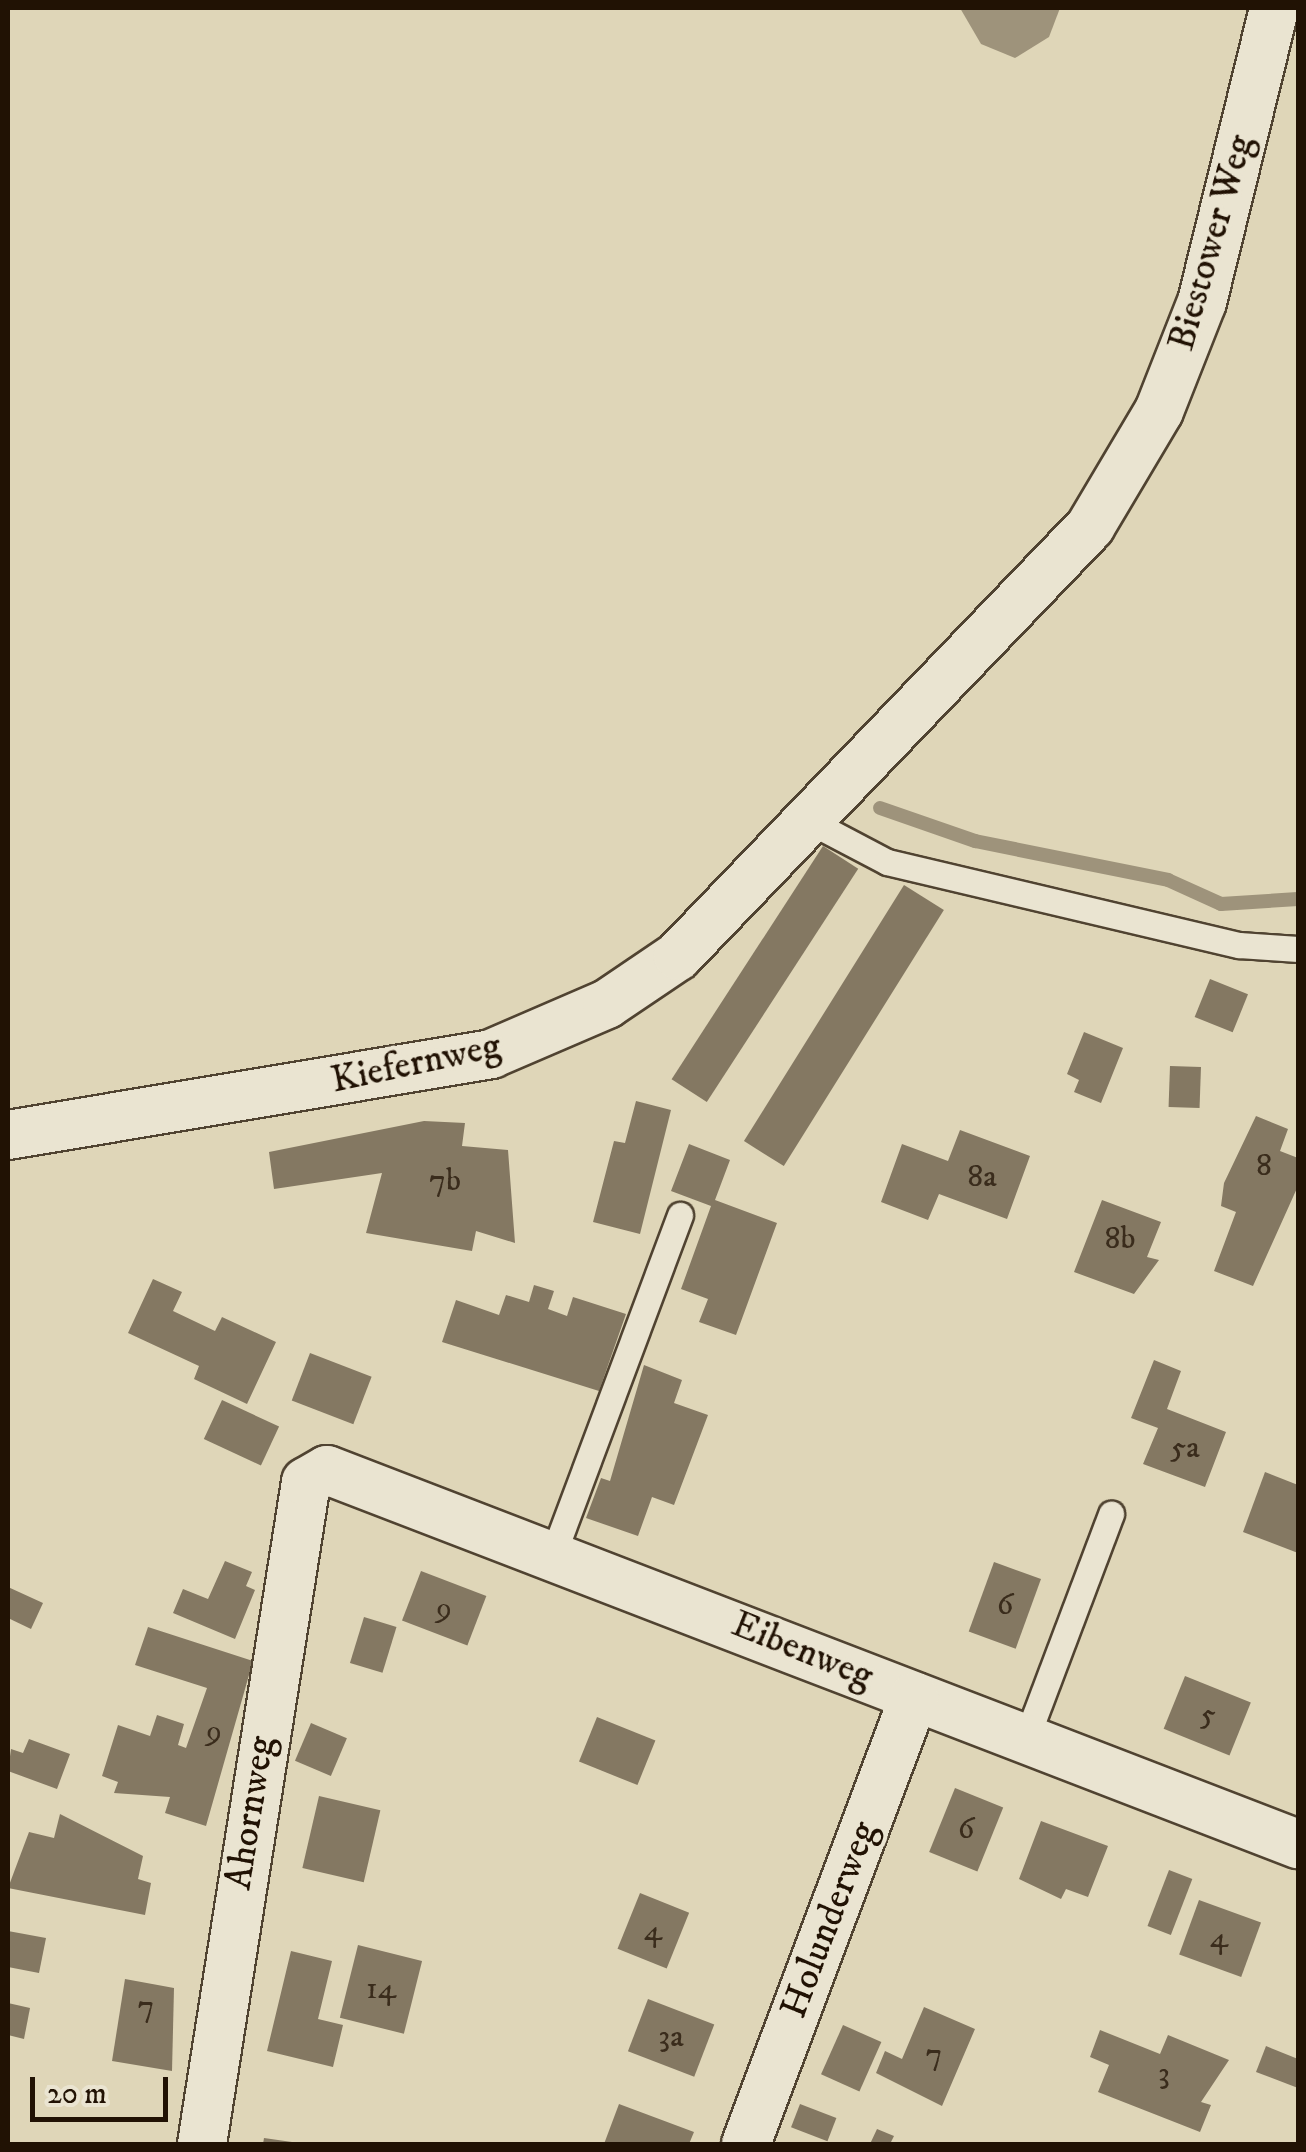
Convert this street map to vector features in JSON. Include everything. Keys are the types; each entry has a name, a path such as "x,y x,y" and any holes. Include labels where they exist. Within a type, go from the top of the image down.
{"street":[{"name":"Biestower Weg","path":"932,697 1090,527 1158,411 1202,302 1274,8"},
{"name":"Kiefernweg","path":"8,1134 491,1054 607,1004 678,956 932,697"},
{"name":"Eibenweg","path":"306,1482 327,1470 554,1552 1298,1844"},
{"name":"Ahornweg","path":"202,2144 306,1482"},
{"name":"Holunderweg","path":"746,2144 914,1696"}],"lane":[{"path":"809,821 887,862 1239,945 1298,949"},
{"path":"554,1552 680,1214"},
{"path":"1026,1739 1111,1514"}],"shaded area":[{"path":"960,8 1060,8 1049,37 1015,58 981,44"}],"building":[{"path":"823,846 858,869 707,1102 672,1079"},
{"path":"904,885 944,910 784,1166 744,1141"},
{"path":"1210,979 1248,994 1233,1032 1195,1017"},
{"path":"1084,1032 1123,1048 1101,1103 1074,1092 1079,1080 1067,1074"},
{"path":"1170,1066 1201,1067 1200,1108 1169,1107"},
{"path":"636,1101 671,1110 640,1234 593,1222 614,1141 625,1143"},
{"path":"1256,1116 1288,1129 1280,1151 1298,1158 1298,1186 1253,1286 1214,1271 1236,1212 1221,1206 1224,1183"},
{"path":"424,1121 465,1123 462,1146 508,1150 515,1243 476,1231 472,1251 366,1233 382,1173 274,1189 269,1152"},
{"path":"960,1130 1030,1156 1007,1219 939,1194 928,1220 881,1202 902,1144 948,1161"},
{"path":"689,1144 730,1160 715,1200 777,1223 736,1335 699,1322 708,1299 681,1289 711,1206 671,1191"},
{"path":"1102,1200 1161,1222 1147,1257 1159,1260 1134,1294 1074,1272"},
{"path":"153,1279 182,1292 173,1311 215,1331 222,1317 276,1342 247,1404 194,1379 199,1366 128,1333"},
{"path":"534,1285 554,1291 548,1309 567,1316 573,1297 626,1314 599,1391 442,1342 456,1300 499,1315 506,1295 529,1302"},
{"path":"310,1353 372,1377 353,1424 292,1401"},
{"path":"1154,1360 1181,1371 1167,1409 1226,1432 1205,1487 1143,1464 1158,1428 1131,1418"},
{"path":"644,1365 682,1380 674,1403 708,1415 674,1505 652,1497 638,1536 586,1518 601,1478 610,1481"},
{"path":"222,1400 279,1427 261,1466 204,1439"},
{"path":"1265,1472 1298,1485 1298,1553 1243,1532"},
{"path":"225,1561 252,1572 246,1586 255,1590 235,1639 173,1613 183,1589 208,1599"},
{"path":"994,1562 1041,1579 1016,1649 969,1632"},
{"path":"421,1571 486,1596 467,1646 402,1620"},
{"path":"8,1587 43,1603 31,1629 8,1618"},
{"path":"364,1617 397,1627 382,1673 350,1663"},
{"path":"148,1627 253,1661 206,1826 165,1813 170,1797 114,1793 118,1782 102,1776 118,1725 150,1736 157,1715 184,1724 178,1745 186,1748 207,1688 135,1665"},
{"path":"1185,1676 1251,1703 1229,1755 1164,1729"},
{"path":"597,1717 655,1741 637,1785 579,1762"},
{"path":"311,1723 347,1738 331,1776 295,1761"},
{"path":"29,1739 70,1754 57,1789 8,1771 11,1749 23,1753"},
{"path":"955,1788 1003,1807 977,1871 929,1852"},
{"path":"319,1796 380,1810 364,1882 302,1868"},
{"path":"60,1814 143,1856 138,1879 151,1883 145,1915 8,1888 29,1832 54,1838"},
{"path":"1041,1821 1108,1846 1088,1897 1066,1889 1061,1899 1019,1879"},
{"path":"1169,1870 1192,1879 1171,1935 1147,1926"},
{"path":"640,1893 689,1913 667,1968 618,1949"},
{"path":"1199,1900 1261,1923 1241,1977 1179,1955"},
{"path":"8,1931 46,1938 39,1973 8,1967"},
{"path":"358,1945 422,1961 404,2034 340,2018"},
{"path":"291,1951 332,1961 318,2019 343,2025 333,2067 267,2051"},
{"path":"125,1979 174,1988 172,2071 112,2061"},
{"path":"648,1999 714,2024 694,2077 628,2051"},
{"path":"8,2003 30,2008 24,2039 8,2035"},
{"path":"924,2007 975,2029 942,2106 876,2073 885,2051 902,2059"},
{"path":"843,2025 881,2042 859,2091 821,2074"},
{"path":"1100,2030 1160,2054 1168,2035 1229,2060 1201,2102 1211,2105 1200,2132 1098,2092 1109,2065 1090,2057"},
{"path":"1266,2046 1298,2059 1298,2088 1256,2072"},
{"path":"619,2104 694,2132 689,2144 604,2144"},
{"path":"800,2104 836,2118 827,2141 791,2127"},
{"path":"877,2129 894,2136 890,2144 870,2144"},
{"path":"264,2138 292,2142 292,2144 263,2144"}],"waterway":[{"path":"880,808 975,841 1168,880 1221,904 1298,899"}]}
